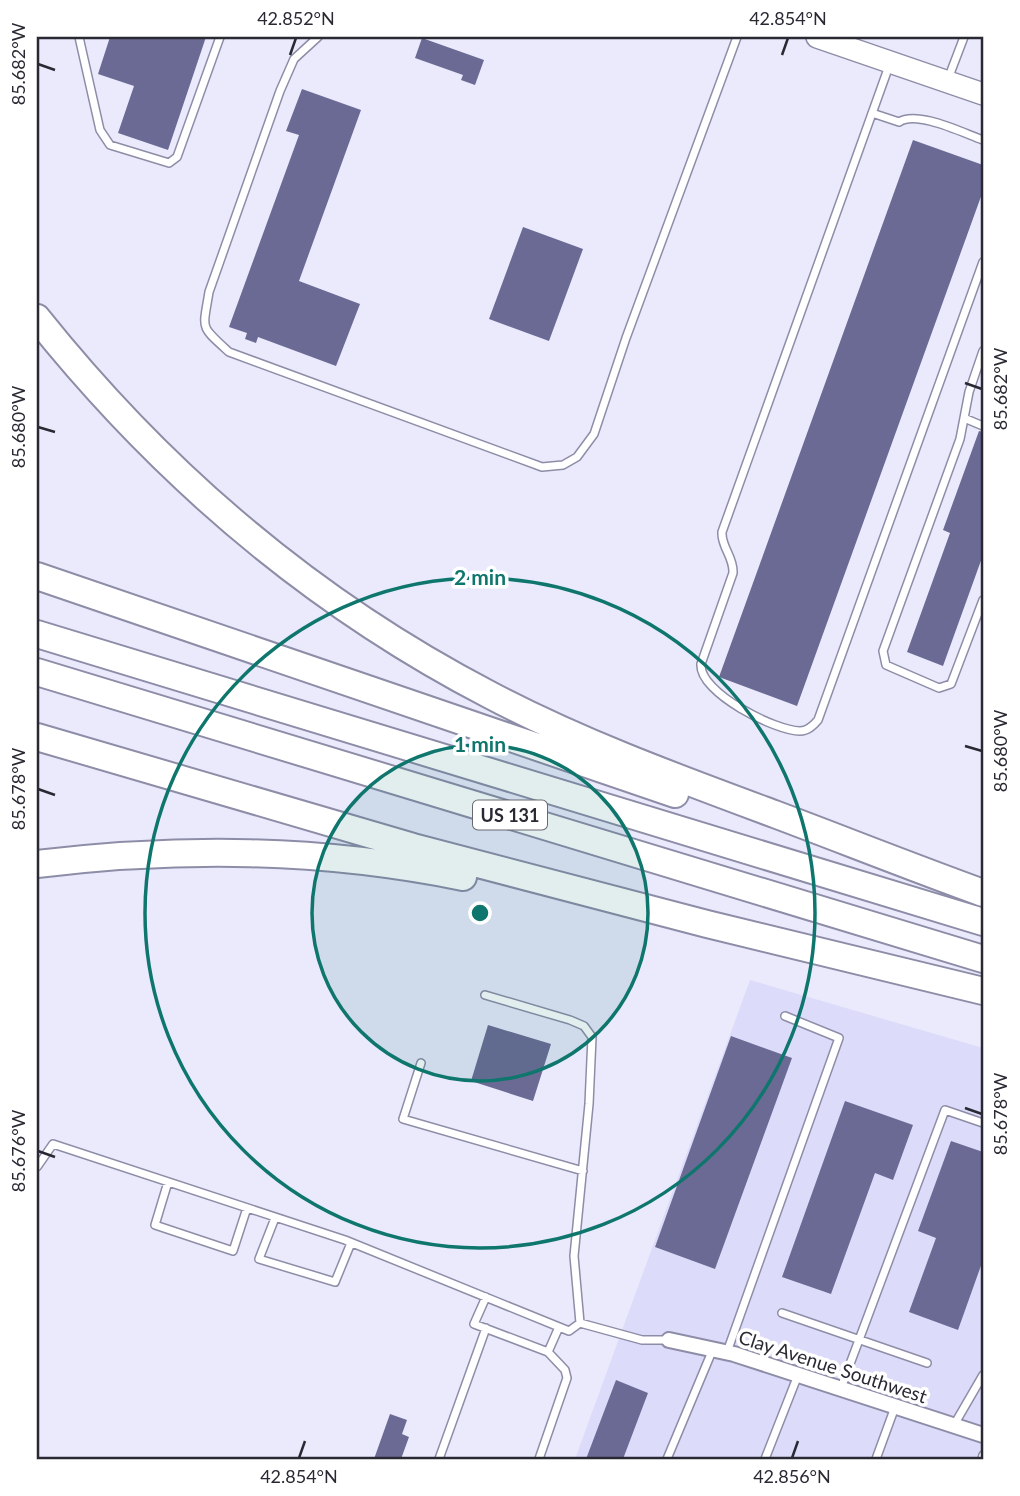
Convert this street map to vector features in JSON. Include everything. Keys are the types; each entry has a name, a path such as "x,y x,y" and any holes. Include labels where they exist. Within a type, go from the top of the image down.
{"highway":[{"path":"37,318 82,374 178,472 280,561 382,632 490,695 564,730 674,777 983,893"},
{"path":"37,576 641,782 954,882"},
{"name":"US 131","path":"37,634 983,922"},
{"name":"US 131","path":"37,672 983,959"},
{"path":"37,737 343,828 707,924 983,991"},
{"path":"37,864 112,855 184,852 305,854 440,872 707,924"}],"main road":[{"path":"817,37 983,94"}],"street":[{"name":"Clay Avenue Southwest","path":"669,1340 720,1350 983,1435"}],"lane":[{"path":"79,37 100,130 110,145 169,163 177,157 219,37"},
{"path":"318,37 294,59 280,92 209,292 204,326 229,352 542,467 563,465 577,457 594,434 626,338 737,37"},
{"path":"947,81 964,37"},
{"path":"890,62 722,532 722,543 733,562 733,573 701,664 701,673 716,692 748,713 800,731 812,727 818,720 983,262"},
{"path":"872,113 899,122 910,117 918,118 983,140"},
{"path":"983,351 968,392 960,439 883,651 886,665 939,688 951,684 983,600"},
{"path":"964,418 983,425"},
{"path":"485,995 570,1020 584,1026 592,1037 589,1104 574,1256 580,1323"},
{"path":"667,1459 720,1350 839,1038 785,1016"},
{"path":"421,1063 403,1119 583,1171"},
{"path":"841,1388 945,1110 983,1123"},
{"path":"37,1167 53,1144 351,1243 569,1331 580,1323"},
{"path":"168,1182 155,1225 233,1251 247,1208"},
{"path":"275,1218 259,1259 335,1282 351,1243"},
{"path":"486,1297 474,1324 548,1352 565,1370 567,1378 539,1459"},
{"path":"782,1313 859,1342 927,1363"},
{"path":"580,1323 642,1340 669,1340"},
{"path":"548,1352 559,1327"},
{"path":"439,1459 486,1328"},
{"path":"765,1459 799,1375"},
{"path":"954,1425 983,1375"},
{"path":"876,1459 895,1406"}],"shaded area":[{"path":"750,980 983,1048 983,1459 575,1459"}],"building":[{"path":"110,37 206,37 168,150 118,133 134,86 98,74"},
{"path":"422,38 484,60 475,85 461,80 463,75 415,58"},
{"path":"302,89 361,110 299,281 360,304 336,366 258,337 256,343 245,339 247,333 229,327 299,135 286,131"},
{"path":"913,140 983,165 983,191 797,706 719,677"},
{"path":"523,227 583,249 549,341 489,319"},
{"path":"979,431 983,432 983,555 943,666 907,652 950,533 943,530"},
{"path":"488,1025 551,1044 533,1101 471,1081"},
{"path":"731,1036 792,1058 715,1269 655,1247"},
{"path":"845,1101 913,1125 893,1180 875,1173 831,1294 782,1277"},
{"path":"951,1141 983,1152 983,1260 958,1330 909,1312 936,1238 918,1231"},
{"path":"616,1380 648,1393 623,1459 586,1459"},
{"path":"390,1414 407,1420 402,1434 409,1437 401,1459 374,1459"}]}
